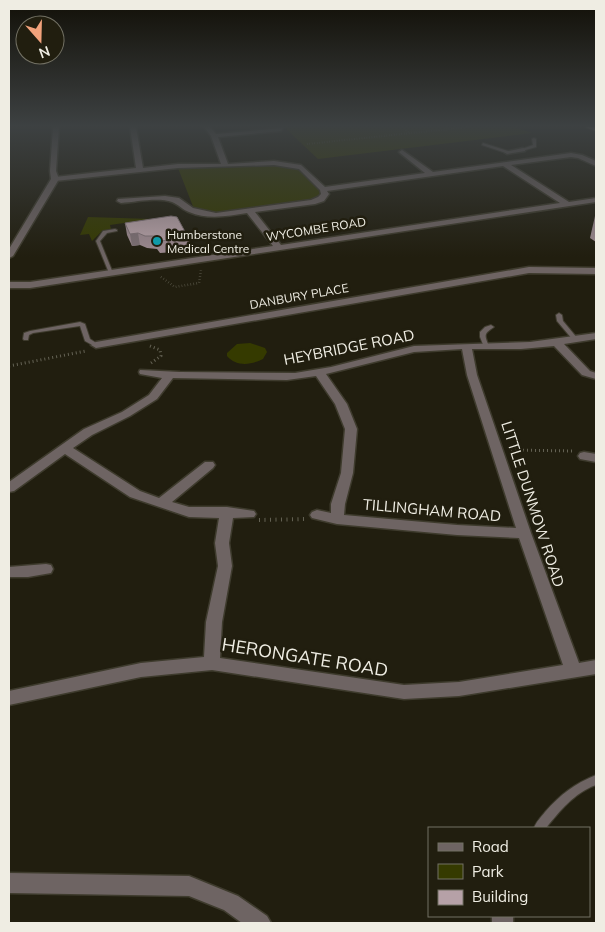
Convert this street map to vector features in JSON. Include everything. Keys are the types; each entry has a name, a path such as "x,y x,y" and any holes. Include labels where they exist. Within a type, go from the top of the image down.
{"street":[{"path":"9,256 55,179 53,170"},
{"path":"55,179 135,170"},
{"path":"121,201 165,198 176,200 190,210 202,214 216,215 312,202 321,199 325,194 323,189 304,170"},
{"path":"426,170 430,174"},
{"path":"323,189 456,170"},
{"path":"514,170 567,204"},
{"name":"WYCOMBE ROAD","path":"9,285 30,285 596,200"},
{"path":"249,210 278,247"},
{"name":"DANBURY PLACE","path":"96,345 116,346 529,270 596,271"},
{"name":"HEYBRIDGE ROAD","path":"144,372 169,376 218,374 273,378 319,372 387,354 416,349 466,346 521,346 596,336"},
{"path":"556,342 586,373 596,376"},
{"name":"LITTLE DUNMOW ROAD","path":"466,346 472,375 524,533 573,670"},
{"name":"TILLINGHAM ROAD","path":"319,372 341,404 351,429 347,474 338,504 337,519"},
{"path":"9,488 88,432 126,414 153,397 169,376"},
{"path":"64,448 136,494 189,512 249,514"},
{"path":"162,503 209,465"},
{"path":"212,662 214,622 225,566 222,543 227,512"},
{"name":"TILLINGHAM ROAD","path":"317,515 337,519 457,530 524,533"},
{"path":"9,572 28,572 46,568"},
{"name":"HERONGATE ROAD","path":"9,698 141,670 212,662 302,678 404,692 459,689 596,667"},
{"path":"9,883 189,886 231,903 260,923"}],"lane":[{"path":"111,273 98,241 105,232 115,230"},
{"path":"559,315 560,321 575,339"},
{"path":"26,339 26,334 32,332 80,324 83,325 87,340 96,345"},
{"path":"486,346 482,332 485,329 491,328"},
{"path":"540,827 563,800 578,788 596,780"}],"path":[{"path":"148,267 175,287 199,283 203,259"},
{"path":"9,366 84,352 96,345"},
{"path":"144,372 151,362 161,356 160,350 150,346"},
{"path":"498,450 582,451 590,457"},
{"path":"249,514 249,520 313,519 317,515"}],"green space":[{"path":"179,170 301,170 320,189 322,194 311,201 216,214 194,209"},
{"path":"88,217 152,219 110,225 111,229 102,231 92,241 89,234 80,235"},
{"path":"250,343 265,348 267,352 263,359 254,363 244,364 235,362 227,356 227,353 237,344"}],"building":[{"path":"171,216 177,217 189,239 158,241 156,236 145,236 138,233 130,234 125,223"}],"place":[{"name":"Humberstone Medical Centre","path":"157,241"}]}
